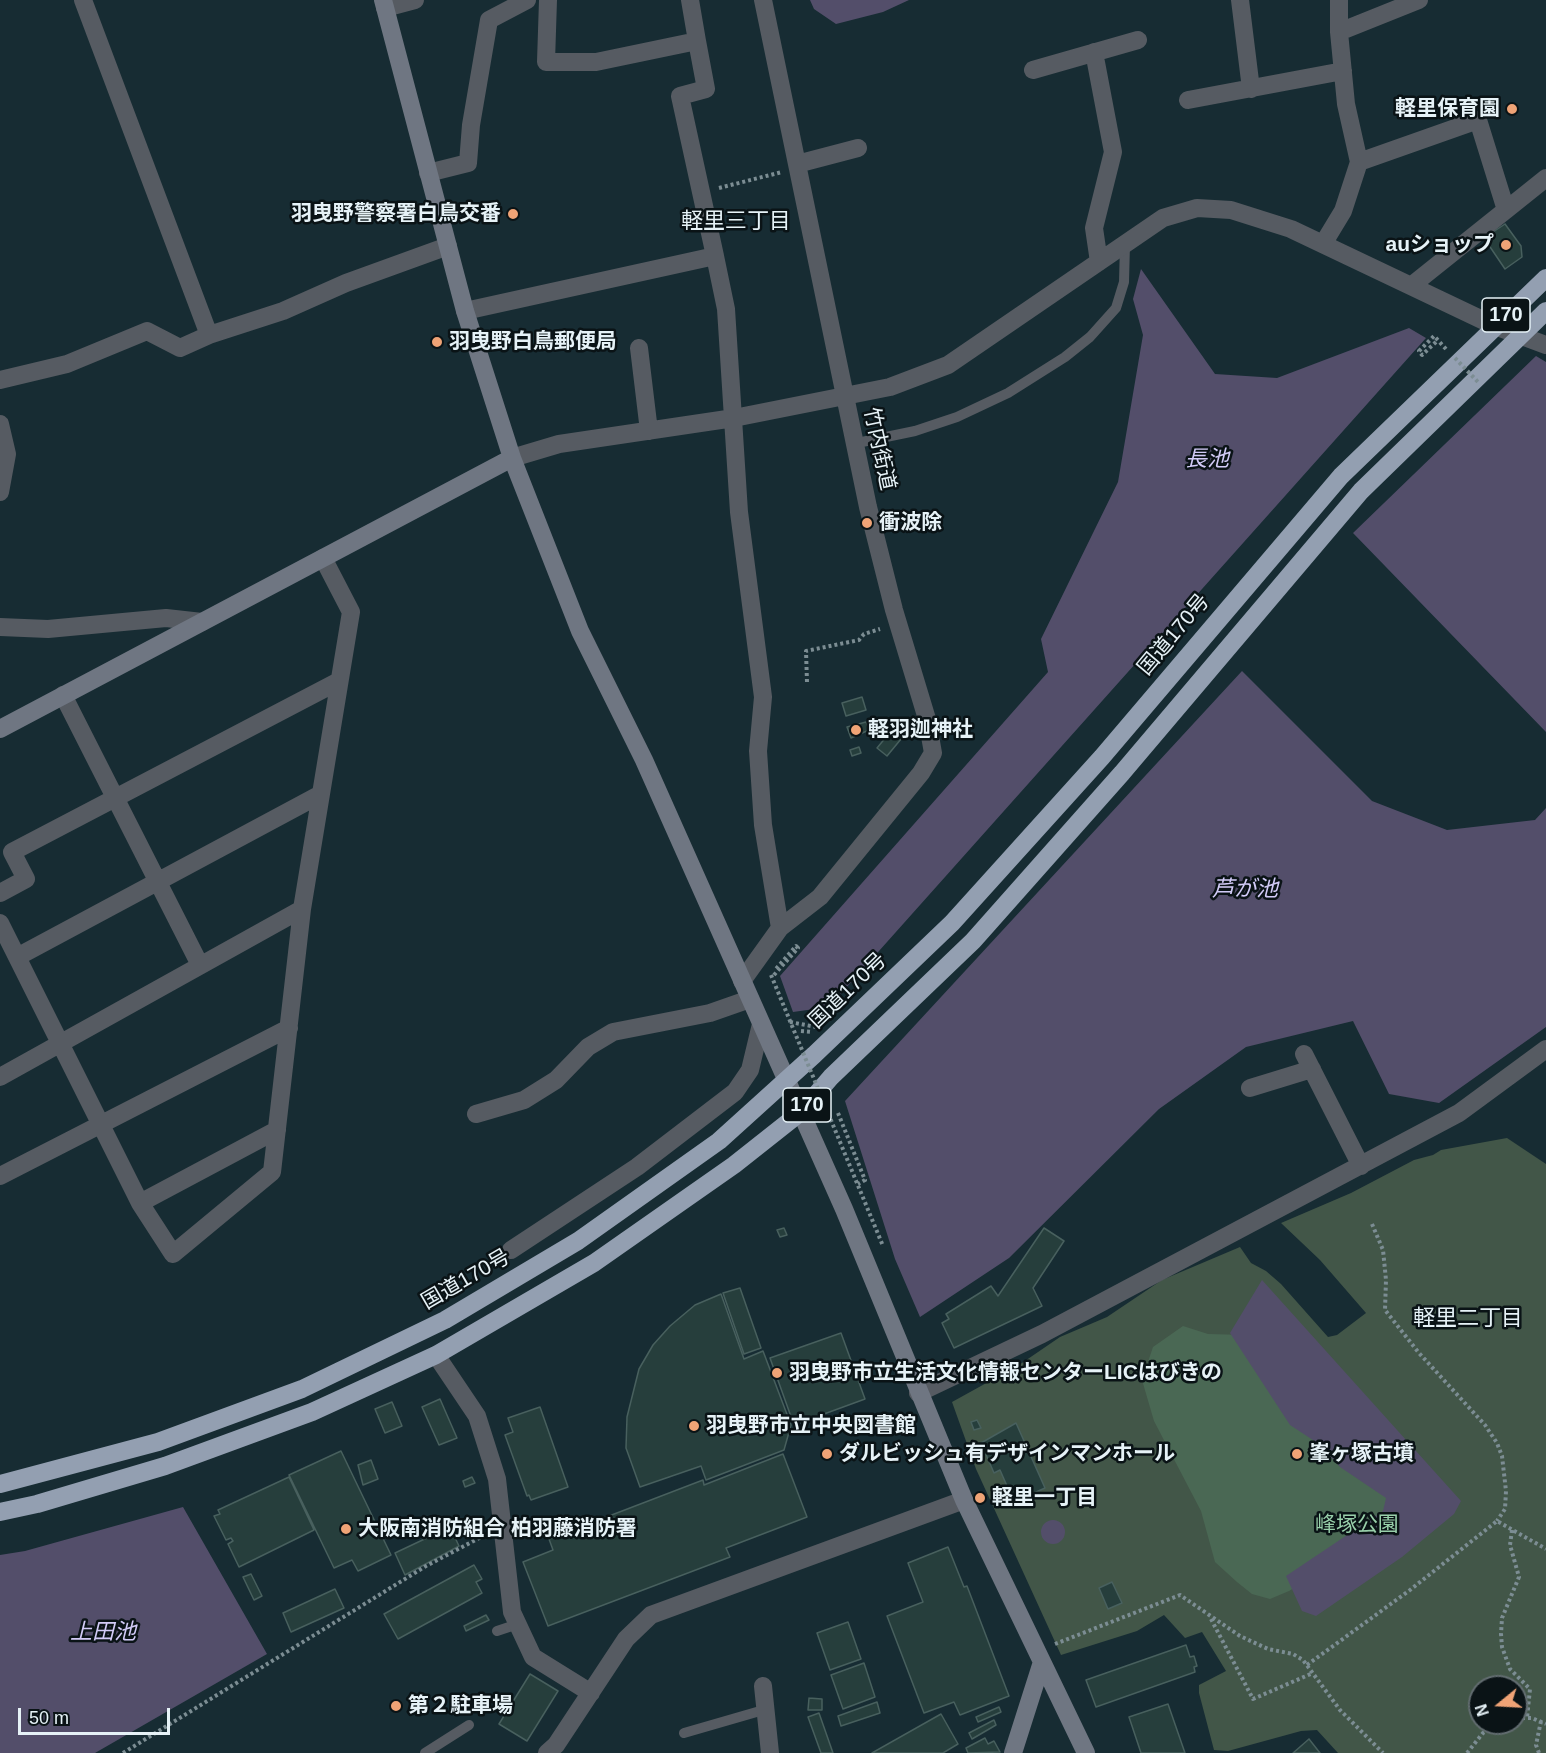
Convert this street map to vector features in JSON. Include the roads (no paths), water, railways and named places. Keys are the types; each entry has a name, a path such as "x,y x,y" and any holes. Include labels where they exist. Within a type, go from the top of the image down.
{"highway":[{"name":"国道170号","path":"0,1484 31,1478 158,1442 302,1389 445,1320 578,1241 719,1141 952,923 1102,757 1341,476 1461,355 1546,278"},
{"name":"170","path":"0,1512 37,1504 165,1466 312,1412 436,1355 594,1263 734,1165 801,1112 831,1077 973,941 1122,773 1361,491 1494,359 1546,311"}],"street":[{"path":"83,0 209,334"},
{"path":"415,0 384,4 465,311 512,458 580,631 648,771 844,1209 964,1500 1086,1753"},
{"path":"428,173 468,163 471,125 489,20 527,0"},
{"path":"548,0 546,63 596,63 697,41"},
{"name":"竹内街道","path":"742,981 780,928 820,897 921,773 933,753 927,719 897,619 868,507 857,443 845,397 763,0"},
{"path":"1240,0 1251,89"},
{"path":"1323,244 1343,211 1359,162 1346,104 1339,32 1339,0"},
{"path":"1339,32 1419,0"},
{"path":"694,1 697,41 706,89 680,96 726,309 739,512 763,697 758,751 763,825 780,928"},
{"path":"1034,70 1138,40"},
{"path":"1094,52 1113,152 1094,228 1099,262"},
{"path":"1188,100 1343,71"},
{"path":"1359,162 1478,120 1506,210"},
{"path":"797,166 858,148"},
{"path":"1411,286 1546,178"},
{"path":"0,729 512,458 560,444 734,418 845,397 890,387 948,365 1163,218 1197,208 1231,210 1292,229 1495,326 1546,345"},
{"path":"0,380 68,364 147,331 180,348 209,334 283,311 346,282 448,246"},
{"path":"465,311 715,256"},
{"path":"639,348 649,430"},
{"path":"0,424 7,454 0,492"},
{"path":"0,923 99,1125 140,1203 173,1254 272,1172 302,909 351,612 323,558"},
{"path":"0,627 48,628 166,618 202,622"},
{"path":"0,893 26,879 12,852 339,681"},
{"path":"63,695 114,800 200,965"},
{"path":"17,957 321,794"},
{"path":"0,1077 302,909"},
{"path":"476,1114 524,1100 555,1080 588,1047 613,1032 710,1013 750,999"},
{"path":"511,1250 637,1167 735,1092 750,1070 761,1024"},
{"path":"0,1176 289,1028"},
{"path":"918,1393 1041,1334 1459,1113 1546,1049"},
{"path":"1250,1088 1308,1062 1361,1166"},
{"path":"140,1203 277,1130"},
{"path":"436,1355 477,1416 497,1479 512,1612 533,1657 591,1693"},
{"path":"547,1753 556,1745 626,1639 651,1615 964,1500"},
{"path":"1012,1753 1042,1662"},
{"path":"763,1686 770,1753"}],"lane":[{"path":"857,443 915,431 957,417 1008,393 1065,357 1098,330 1116,308 1124,282 1125,244"},
{"path":"497,1632 518,1624"},
{"path":"684,1733 766,1709"},
{"path":"425,1753 469,1725"}],"water":[{"path":"810,0 909,0 883,12 836,24 814,9"},
{"name":"長池","path":"1141,269 1215,374 1277,378 1409,328 1426,338 829,1007 793,1012 780,976 1048,672 1041,639 1118,482 1143,335 1133,299"},
{"path":"1536,356 1546,362 1546,732 1353,533"},
{"name":"芦が池","path":"1242,671 1372,801 1447,830 1535,820 1546,808 1546,1027 1439,1103 1389,1094 1353,1021 1246,1047 1159,1109 1009,1258 920,1317 895,1259 845,1101"},
{"path":"1262,1280 1461,1501 1454,1514 1402,1557 1316,1616 1302,1611 1286,1576 1383,1511 1386,1498 1340,1467 1319,1444 1290,1425 1230,1333"},
{"name":"上田池","path":"183,1507 267,1654 95,1753 0,1753 0,1555 25,1551"},
{"path":"1053,1520 1061,1524 1065,1532 1061,1540 1053,1544 1045,1540 1041,1532 1045,1524"}],"place":[{"name":"軽里保育園","path":"1512,109"},
{"name":"羽曳野警察署白鳥交番","path":"513,214"},
{"name":"auショップ","path":"1506,245"},
{"name":"羽曳野白鳥郵便局","path":"437,342"},
{"name":"衝波除","path":"867,523"},
{"name":"軽羽迦神社","path":"856,730"},
{"name":"羽曳野市立生活文化情報センターLICはびきの","path":"777,1373"},
{"name":"羽曳野市立中央図書館","path":"694,1426"},
{"name":"ダルビッシュ有デザインマンホール","path":"827,1454"},
{"name":"峯ヶ塚古墳","path":"1297,1454"},
{"name":"軽里一丁目","path":"980,1498"},
{"name":"大阪南消防組合 柏羽藤消防署","path":"346,1529"},
{"name":"第２駐車場","path":"396,1706"}],"district":[{"name":"軽里三丁目","path":"736,222"},
{"name":"軽里二丁目","path":"1468,1319"}],"park label":[{"name":"峰塚公園","path":"1357,1525"}]}
